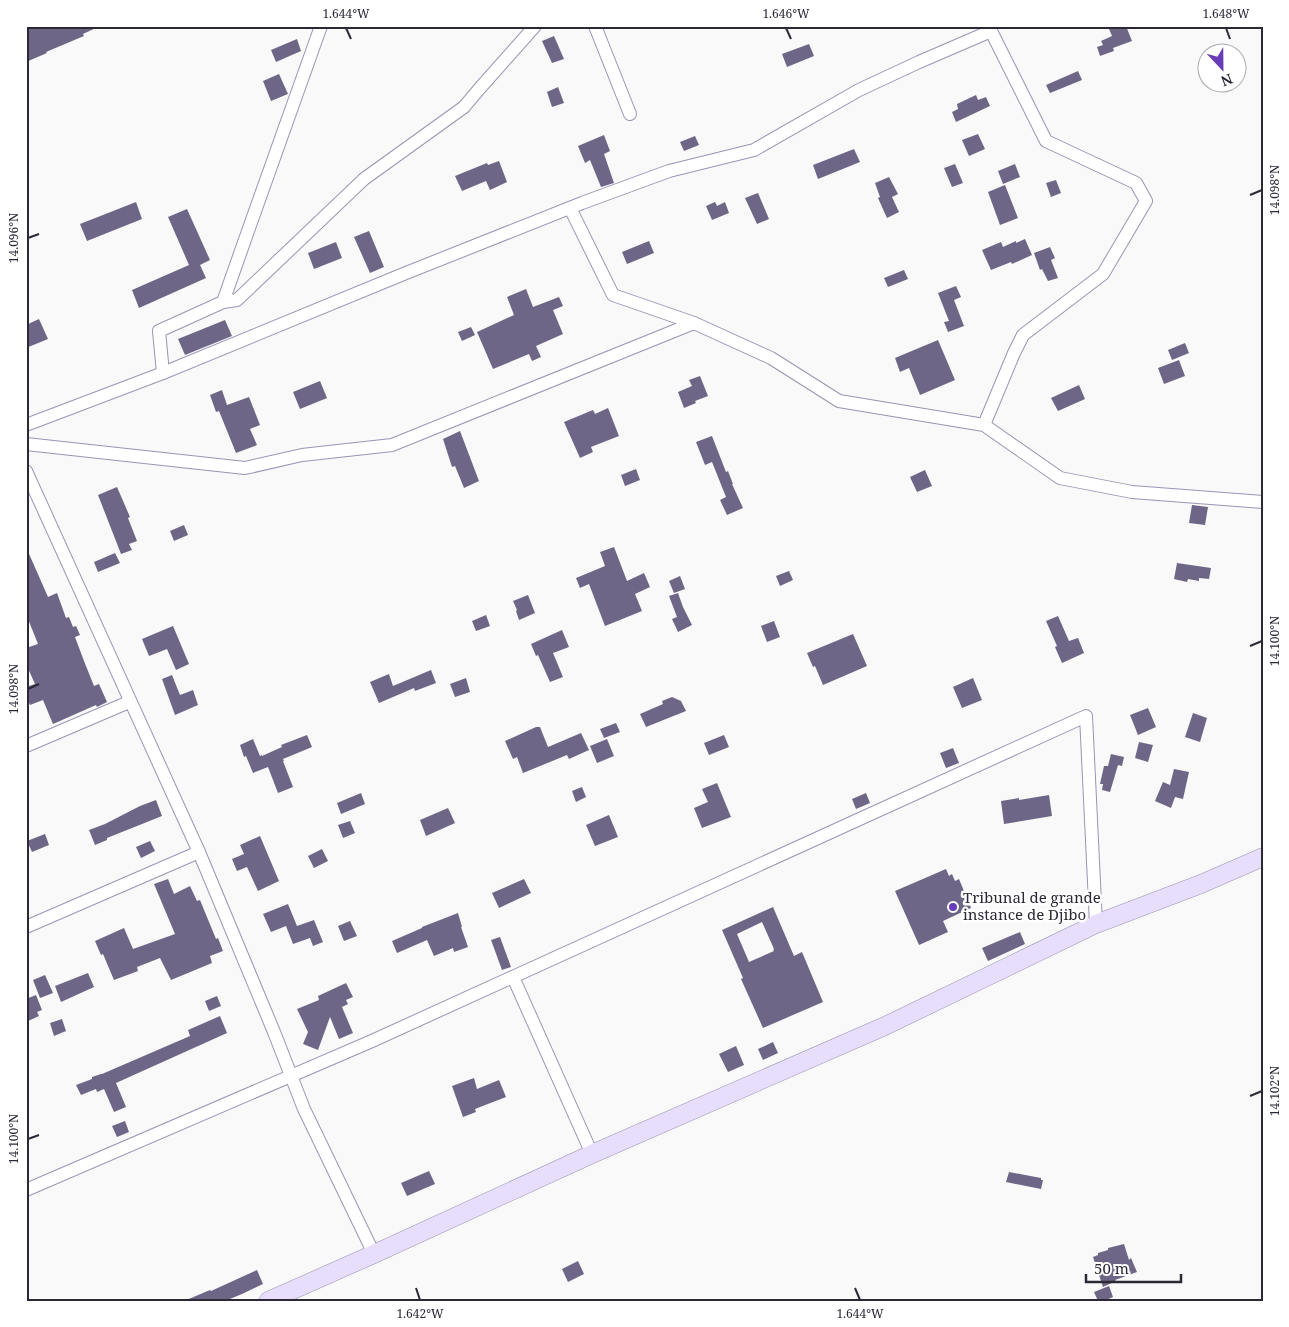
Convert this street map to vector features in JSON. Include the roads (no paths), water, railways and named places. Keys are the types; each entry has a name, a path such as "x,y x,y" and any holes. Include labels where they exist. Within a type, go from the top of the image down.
{"main road":[{"path":"268,1301 592,1154 886,1026 1096,924 1201,884 1263,857"}],"street":[{"path":"223,302 321,26"},
{"path":"163,373 159,331 223,302 237,300 364,180 464,107 535,26"},
{"path":"595,26 630,114"},
{"path":"26,426 163,373 570,208 669,171 754,150 860,90 990,29 1046,141 1136,183 1146,202 1103,274 1024,335 1014,353 984,425"},
{"path":"570,208 612,295 694,323 771,358 839,401 984,425 1060,478 1132,492 1263,502"},
{"path":"26,444 245,468 302,454 392,445 694,323"},
{"path":"26,472 199,852 304,1109 374,1254"},
{"path":"26,746 130,702"},
{"path":"26,1190 292,1077 1086,716 1096,924"},
{"path":"26,927 199,852"},
{"path":"513,977 592,1154"}],"place":[{"name":"Tribunal de grande instance de Djibo","path":"953,907"}]}
